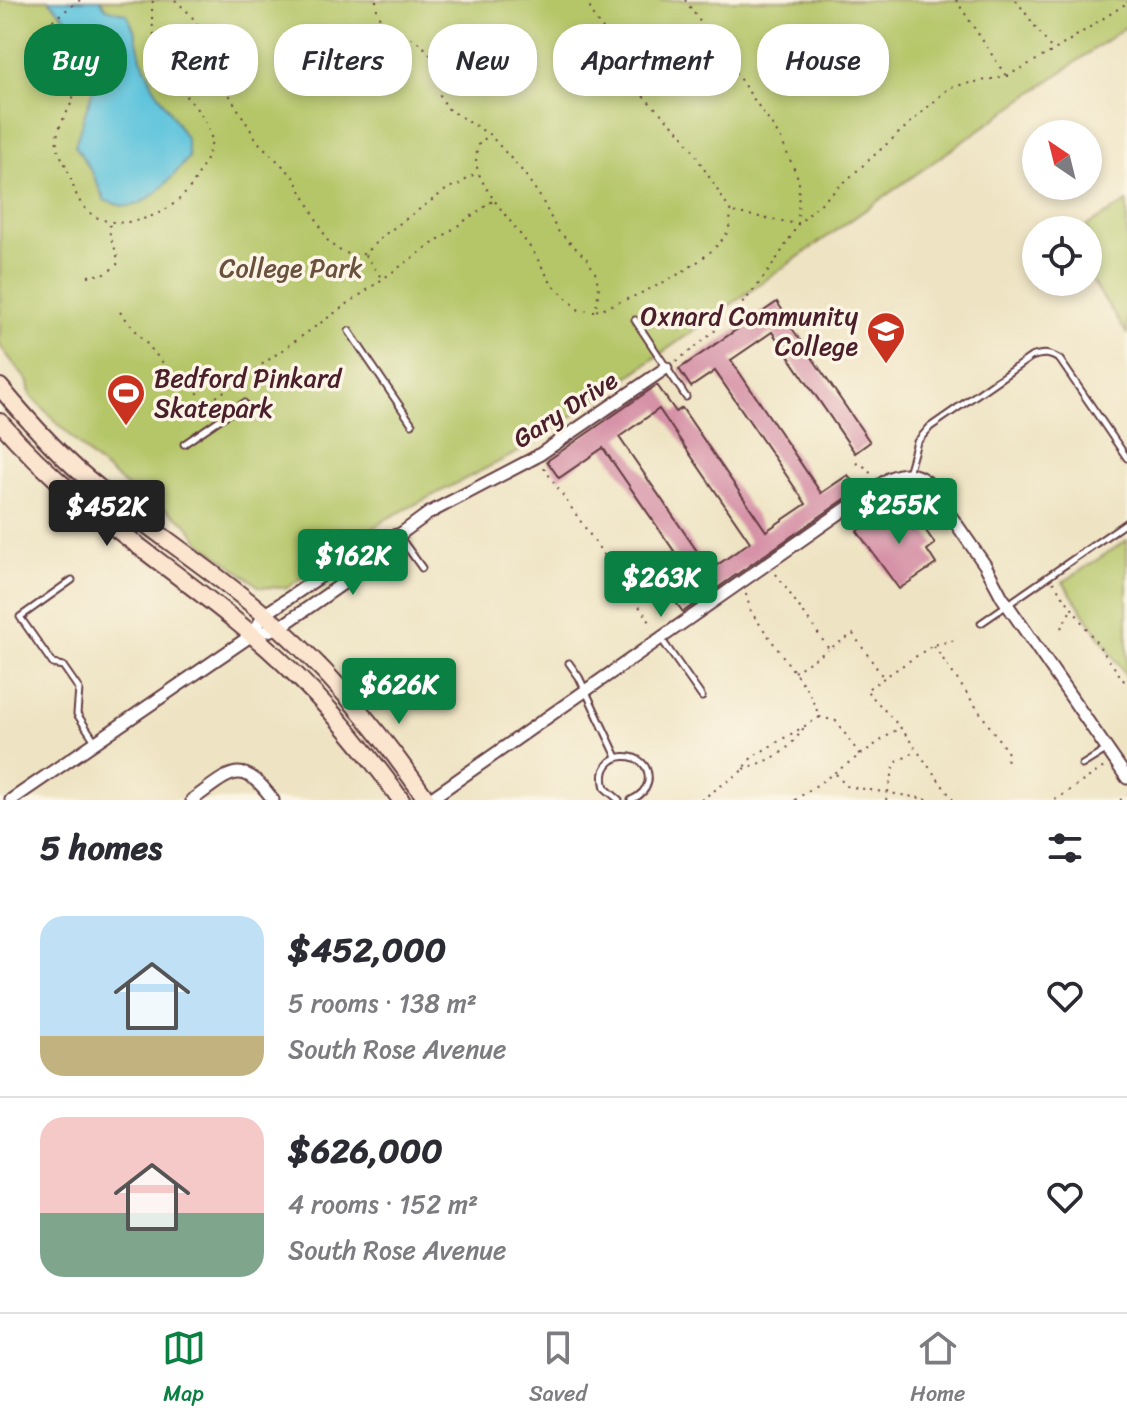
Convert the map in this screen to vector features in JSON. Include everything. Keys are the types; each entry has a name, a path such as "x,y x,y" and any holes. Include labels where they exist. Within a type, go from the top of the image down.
{"main road":[{"path":"0,387 95,486 279,628 342,689 428,800"},
{"path":"0,422 101,519 252,635 318,694 401,800"}],"street":[{"name":"Gary Drive","path":"11,800 252,635 279,628 378,559 399,535 429,513 536,457 666,368"},
{"path":"428,800 890,478 908,473 919,475 927,482 1127,778"},
{"name":"Gary Drive","path":"252,635 264,615 368,544 399,535"},
{"path":"192,800 230,774 247,774 264,786 273,800"}],"lane":[{"path":"635,320 686,397"},
{"path":"349,331 412,424"},
{"path":"908,473 917,442 930,427 1031,357 1042,353 1060,360 1127,458"},
{"path":"184,444 244,403"},
{"path":"981,623 1127,522"},
{"path":"399,535 422,568"},
{"path":"72,580 20,617 53,664 63,666 79,689 77,714 95,742"},
{"path":"662,639 702,697"},
{"path":"569,663 617,757"},
{"path":"1082,765 1107,749"},
{"path":"619,800 609,794 603,781 606,767 617,757 625,756 639,760 647,772 646,787 631,800"}],"path":[{"path":"80,0 46,25 74,85 72,101 56,141 84,207 110,223 131,223 160,214 174,204 197,180 212,142 203,116 173,81 162,62 152,13 153,0"},
{"path":"175,0 200,26 207,39 212,65 230,98 258,142 301,187 329,243 353,255 364,254 397,224 476,173"},
{"path":"376,0 376,11 382,22 391,30 422,45 446,80 440,95 447,108 490,135 524,173 557,230 587,259 596,274 599,290 595,311"},
{"path":"490,135 480,142 476,151 476,173 533,251 551,283 579,310 595,311 632,299 705,254 724,237 731,212 683,135 630,79 587,0"},
{"path":"685,0 780,137 799,180 798,224"},
{"path":"956,0 1007,76"},
{"path":"1016,0 1053,51"},
{"path":"666,368 739,310 778,260 798,224 950,87 1007,76 1053,51 1127,3"},
{"path":"120,312 168,369 209,402 494,200"},
{"path":"731,212 798,224"},
{"path":"88,276 105,274 117,265 118,258 109,235 110,223"},
{"path":"364,254 382,279"},
{"path":"536,457 652,625"},
{"path":"856,463 865,467 873,477"},
{"path":"775,573 829,649"},
{"path":"1050,577 1127,685"},
{"path":"746,593 751,612 808,691 820,717"},
{"path":"1061,628 1072,608"},
{"path":"794,672 853,634 884,678"},
{"path":"953,800 900,727 866,690 933,645 956,640"},
{"path":"933,645 1008,753 1005,766"},
{"path":"743,770 752,757 820,717 836,721 860,755"},
{"path":"701,800 743,770 777,757 790,748 806,725"},
{"path":"795,800 900,727"},
{"path":"886,800 895,763 917,750"},
{"path":"1055,800 1106,765"},
{"path":"835,772 846,786 932,800"},
{"path":"801,796 803,800"},
{"path":"1120,800 1127,796"}],"green space":[{"name":"College Park","path":"0,0 1127,0 1127,26 528,447 388,518 287,588 260,587 199,541 186,523 154,501 137,495 91,457 30,395 28,382 0,346"},
{"path":"1127,202 1127,334 1102,296 1102,217"},
{"path":"1127,540 1127,677 1063,582"}],"water":[{"path":"49,0 100,0 106,8 127,14 143,62 143,96 160,96 186,138 189,157 160,189 142,202 124,206 105,201 75,145 91,96 127,96 127,24 71,24"}],"building":[{"path":"777,302 870,442 855,453 772,332 731,360 821,493 848,475 858,490 683,612 671,596 694,580 603,448 559,478 547,461 657,385 676,412 682,408 766,531 806,504 715,371 691,387 679,369","holes":["659,409 750,542 710,570 619,437"]},
{"path":"895,505 913,530 922,525 935,544 927,550 936,564 899,589 857,531"}],"place":[{"name":"Oxnard Community College","path":"886,365"},
{"name":"Bedford Pinkard Skatepark","path":"126,427"}]}
